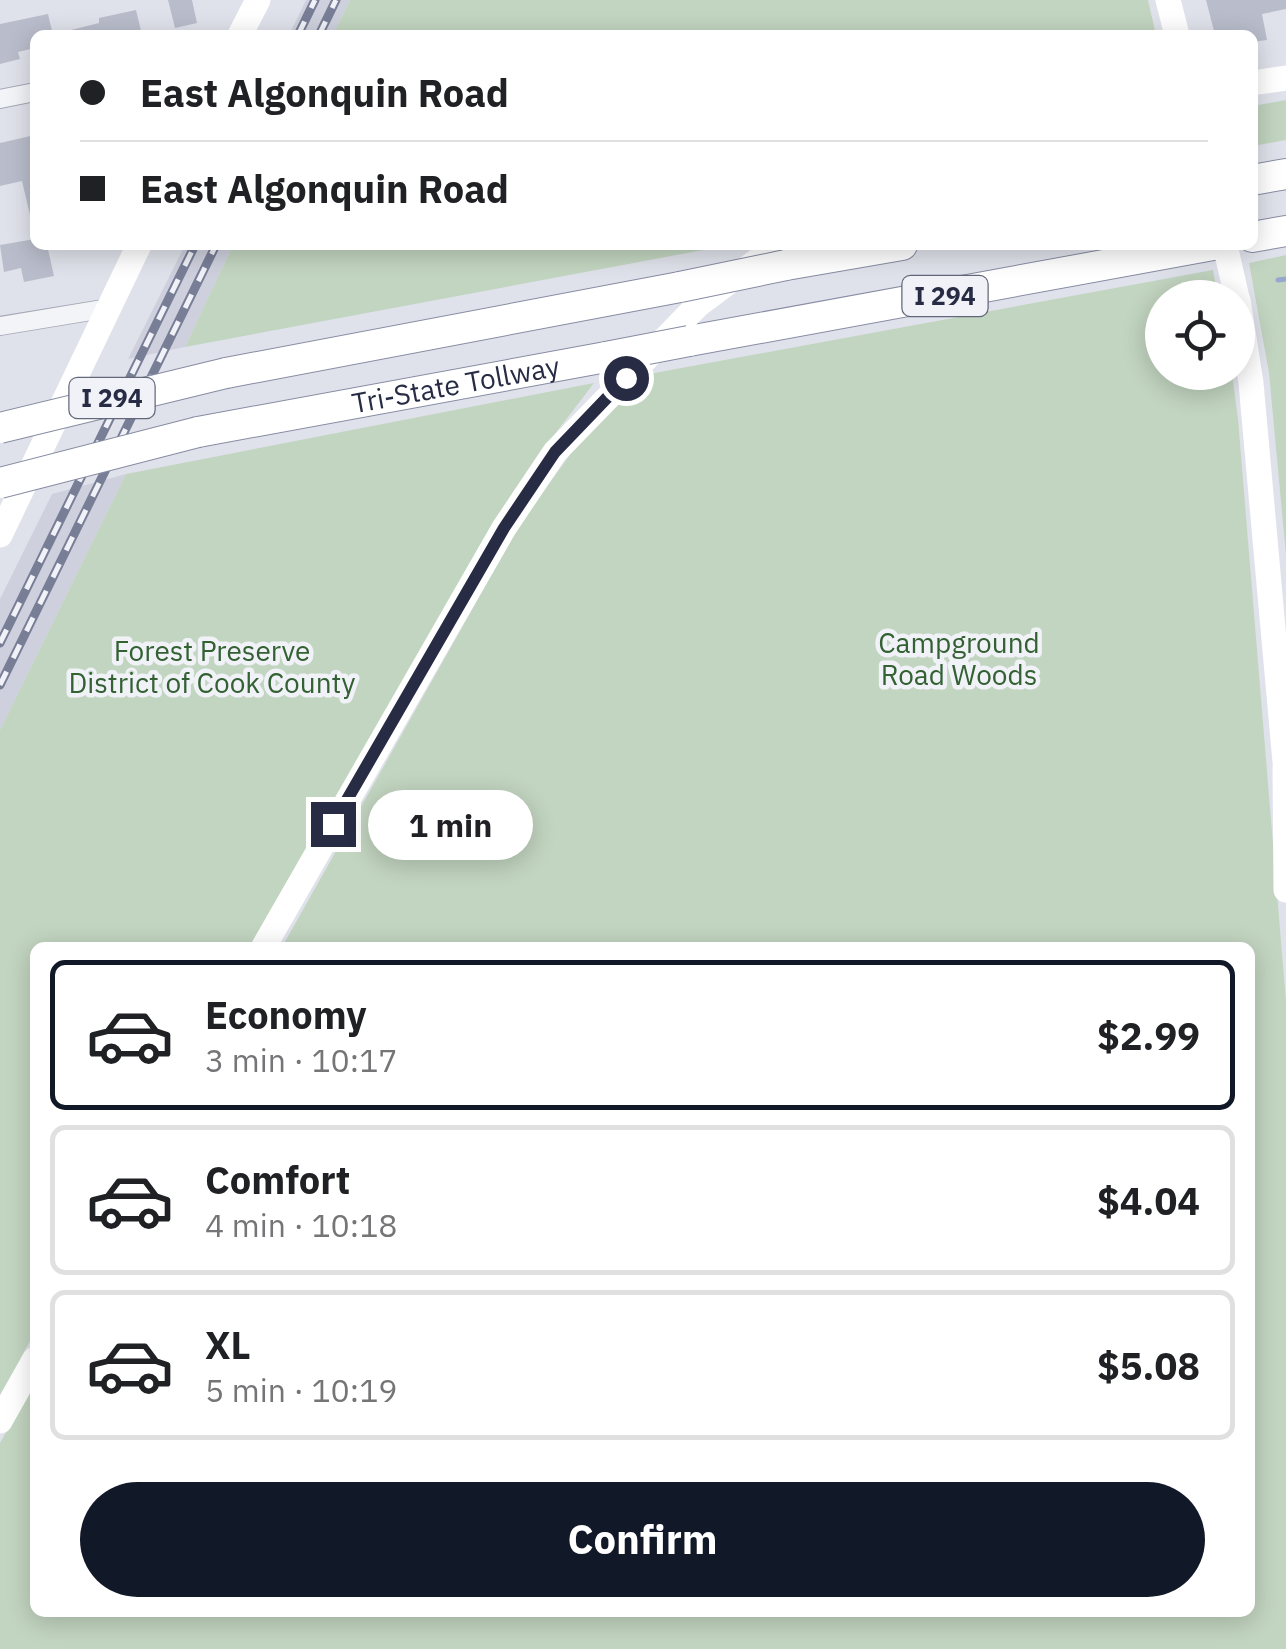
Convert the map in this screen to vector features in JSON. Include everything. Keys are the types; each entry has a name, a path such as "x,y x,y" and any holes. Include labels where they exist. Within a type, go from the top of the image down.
{"highway":[{"path":"1258,179 1286,174"},
{"path":"1258,237 1286,231"},
{"name":"Tri-State Tollway","path":"0,428 226,373 680,287 782,255 842,250"},
{"name":"Tri-State Tollway","path":"0,483 198,432 1191,250"}],"main road":[{"path":"243,30 258,0"},
{"path":"1168,0 1175,30"},
{"path":"1258,83 1286,78"},
{"path":"0,535 137,250"},
{"path":"1215,250 1228,280"},
{"path":"266,942 504,528 555,452 698,305 782,255"},
{"path":"1252,390 1286,771 1286,890"},
{"path":"0,1421 30,1368"}],"street":[{"path":"0,99 30,93"},
{"path":"0,326 109,308"}],"shaded area":[{"path":"306,0 350,0 335,30 291,30"},
{"path":"182,250 231,250 185,347 128,359"},
{"path":"126,474 0,730 0,599 52,494"}],"green space":[{"path":"350,0 1148,0 1155,30 335,30"},
{"path":"1286,100 1286,140 1258,145 1258,105"},
{"path":"231,250 703,250 185,347"},
{"path":"1286,255 1286,555 1269,373 1249,263"},
{"name":"Campground Road Woods","path":"1213,270 1215,280 1159,280"},
{"name":"Campground Road Woods","path":"1145,283 1145,390 1234,390 1286,1002 1286,1649 0,1649 0,1443 30,1389 30,1617 1255,1617 1255,942 285,942 522,521 585,434 638,376"},
{"name":"Forest Preserve District of Cook County","path":"594,383 545,447 257,942 30,942 30,1341 0,1395 0,730 126,474"}],"building":[{"path":"168,0 192,0 197,23 175,28"},
{"path":"1206,0 1286,0 1286,9 1262,14 1267,40 1258,41 1258,30 1214,30"},
{"path":"136,10 141,30 71,30 99,23 99,18"},
{"path":"48,14 52,30 30,30 30,49 18,52 20,59 0,64 0,24"},
{"path":"30,136 30,215 22,181 0,186 0,143"},
{"path":"30,240 30,250 48,250 54,276 24,282 21,268 4,272 0,245"}],"waterway":[{"path":"1278,280 1286,279"}],"railway":[{"path":"300,30 315,0"},
{"path":"321,30 336,0"},
{"path":"0,643 193,250"},
{"path":"0,685 214,250"}],"route":[{"path":"333,824 504,528 555,452 626,378"}]}
